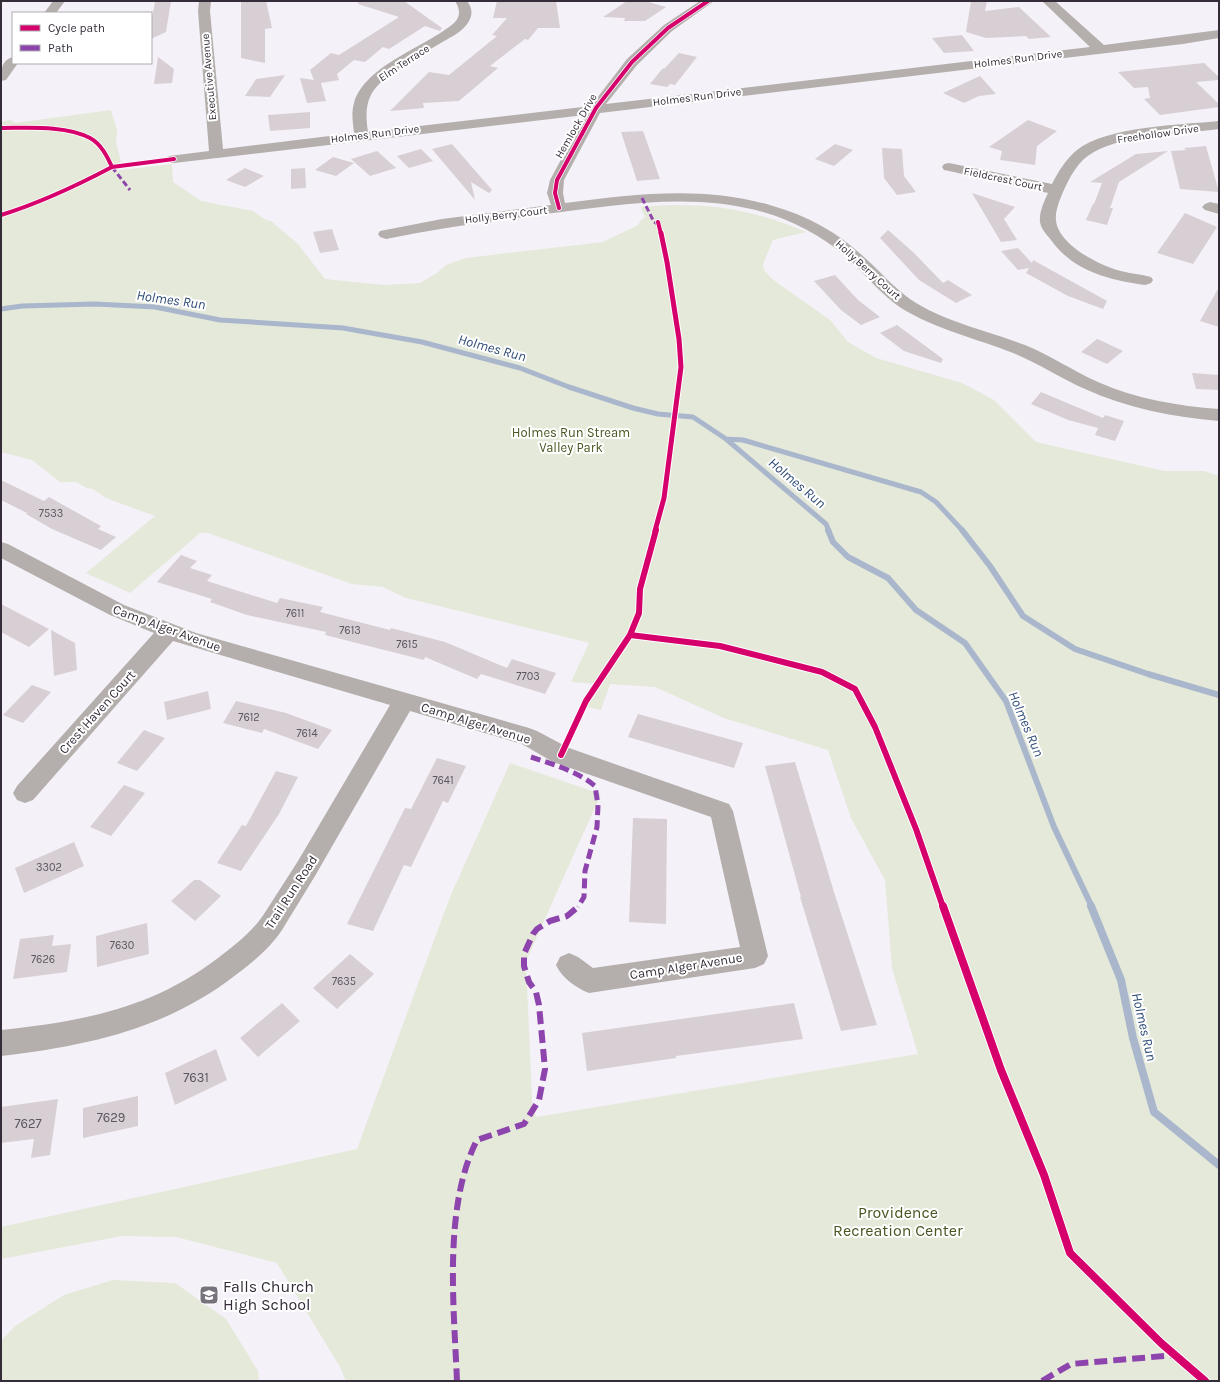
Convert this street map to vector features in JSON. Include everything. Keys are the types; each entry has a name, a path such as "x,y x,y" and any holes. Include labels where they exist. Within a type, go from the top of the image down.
{"street":[{"path":"51,12 60,1"},
{"name":"Executive Avenue","path":"205,1 205,19 216,153"},
{"name":"Elm Terrace","path":"362,136 358,110 366,90 380,77 459,25 466,14 465,8 461,1"},
{"name":"Hemlock Drive","path":"559,208 555,189 557,180 596,108 632,62 650,44 683,17 708,1"},
{"path":"1048,1 1101,50"},
{"name":"Holmes Run Drive","path":"174,159 596,108 1101,50 1211,39"},
{"path":"1,77 12,62"},
{"name":"Freehollow Drive","path":"1145,280 1117,276 1101,271 1074,256 1059,242 1049,226 1048,219 1049,208 1056,190 1070,164 1078,156 1107,142 1146,134 1219,125"},
{"name":"Fieldcrest Court","path":"949,167 1056,190"},
{"name":"Holly Berry Court","path":"386,234 438,224 619,200 670,196 721,199 766,208 799,220 830,236 900,299 936,320 1023,351 1092,385 1117,395 1174,410 1219,415"},
{"name":"Camp Alger Avenue","path":"1,549 117,610 190,639 530,737 561,755 722,811 755,956 589,981 569,964"},
{"name":"Crest Haven Court","path":"25,793 169,631"},
{"name":"Trail Run Road","path":"1,1043 101,1028 139,1016 175,1000 214,978 250,947 268,928 297,886 404,701"}],"green space":[{"path":"111,110 117,130 116,143 121,161 114,171 172,164 173,182 201,201 253,211 266,220 271,221 298,244 325,279 384,285 420,283 437,273 446,265 466,258 603,242 638,225 645,217 640,207 662,205 704,206 724,208 765,217 806,232 773,240 763,264 764,270 772,279 830,320 848,342 876,358 962,383 994,400 1036,442 1164,471 1204,471 1219,476 1219,1381 346,1381 340,1367 277,1263 176,1237 122,1236 1,1259 1,1227 357,1149 450,897 510,763 601,794 526,961 532,1101 536,1117 918,1054 892,968 885,880 851,818 828,750 724,718 655,687 610,684 601,710 587,707 596,684 571,682 589,643 406,598 383,587 352,584 208,533 200,533 130,593 86,573 155,516 106,498 93,489 87,488 76,482 60,482 32,460 1,452 1,122 10,120 15,123"},
{"path":"113,1280 175,1283 226,1319 258,1371 259,1381 1,1381 1,1341 15,1326 64,1295"}],"building":[{"path":"155,1 171,1 166,32 152,39 152,18"},
{"path":"266,1 272,28 265,29 265,63 241,58 241,2"},
{"path":"359,1 404,1 442,28 440,31 425,26 389,49 383,47 365,62 354,60 337,74 339,80 321,83 326,101 307,103 300,78 314,80 310,70 331,53 339,55 399,17 358,4"},
{"path":"497,1 556,1 560,28 538,28 528,40 525,39 490,66 498,68 459,101 423,103 424,108 390,111 429,72 449,75 497,36 492,35 507,18 493,18"},
{"path":"627,1 645,1 666,7 645,21 624,21 625,18 603,17"},
{"path":"971,1 987,1 985,11 1019,7 1051,37 1029,39 1026,36 986,38 966,32"},
{"path":"962,35 974,51 944,53 932,38"},
{"path":"679,53 697,57 675,85 670,84 667,87 650,84 663,68 664,69"},
{"path":"158,57 174,69 172,83 154,84"},
{"path":"1204,63 1219,77 1219,80 1196,82 1219,104 1219,107 1160,115 1144,99 1150,98 1148,87 1134,88 1118,72"},
{"path":"285,75 270,97 245,96 256,79"},
{"path":"980,76 996,94 979,96 964,103 943,93"},
{"path":"310,112 310,128 270,131 268,115"},
{"path":"1028,120 1057,131 1037,146 1035,165 1000,160 1002,151 989,147"},
{"path":"643,131 660,179 637,181 621,132"},
{"path":"452,144 492,190 489,193 471,182 475,200 432,149"},
{"path":"835,144 853,150 834,166 815,159"},
{"path":"1206,146 1219,192 1180,189 1171,151"},
{"path":"882,148 902,149 904,176 916,192 897,195 884,178"},
{"path":"421,149 433,161 409,168 397,156"},
{"path":"377,151 396,168 370,176 351,159"},
{"path":"1168,151 1119,182 1110,208 1113,208 1107,225 1086,220 1102,183 1090,182 1136,154"},
{"path":"333,157 354,163 336,176 315,170"},
{"path":"245,168 264,176 245,187 226,180"},
{"path":"305,168 306,188 291,189 291,169"},
{"path":"972,193 1015,207 1004,219 1017,240 1001,242"},
{"path":"1185,213 1217,227 1193,264 1157,253"},
{"path":"332,229 339,250 320,253 313,232"},
{"path":"888,230 913,252 943,283 948,280 972,295 956,303 919,280 880,238"},
{"path":"1018,248 1032,263 1033,260 1107,301 1103,309 1068,296 1026,273 1029,268 1018,270 1001,251"},
{"path":"835,275 858,300 880,317 861,325 841,310 814,281"},
{"path":"1219,287 1219,327 1200,321"},
{"path":"897,325 943,359 941,363 904,351 880,333"},
{"path":"1097,339 1123,351 1107,364 1081,352"},
{"path":"1192,373 1219,375 1219,390 1196,389"},
{"path":"1041,392 1103,418 1105,415 1124,421 1115,441 1095,435 1098,428 1068,420 1031,404"},
{"path":"1,480 44,501 49,497 101,526 98,529 116,537 101,550 52,529 26,514 27,513 1,500"},
{"path":"181,555 197,561 190,568 212,575 207,581 277,603 280,598 323,607 320,612 445,642 507,668 512,659 556,673 545,694 481,674 477,679 425,657 424,660 325,635 326,632 247,615 210,602 212,599 157,582"},
{"path":"1,604 49,629 29,647 1,632"},
{"path":"51,630 75,643 77,670 54,676"},
{"path":"32,685 51,692 23,723 3,715"},
{"path":"208,691 211,709 167,720 164,702"},
{"path":"236,701 286,713 332,730 318,749 264,729 262,733 223,723"},
{"path":"638,714 743,743 734,768 628,737"},
{"path":"144,730 165,738 137,771 117,763"},
{"path":"437,758 466,766 448,803 443,801 411,867 404,865 373,931 347,924 405,808 411,809"},
{"path":"795,762 834,892 877,1025 841,1031 800,897 765,766"},
{"path":"276,771 298,777 279,814 241,871 217,863 242,825 246,826"},
{"path":"124,785 145,793 111,836 90,827"},
{"path":"633,818 667,819 666,924 629,922"},
{"path":"74,842 84,866 24,893 15,868"},
{"path":"194,880 200,880 221,896 195,921 171,901"},
{"path":"147,923 149,954 97,967 96,936"},
{"path":"54,935 52,946 71,944 67,972 13,979 20,939"},
{"path":"350,954 374,974 337,1009 313,988"},
{"path":"282,1003 300,1021 258,1057 240,1038"},
{"path":"794,1003 803,1039 676,1056 676,1058 587,1071 582,1033"},
{"path":"216,1049 227,1080 175,1105 165,1073"},
{"path":"138,1096 138,1126 83,1138 83,1108"},
{"path":"58,1099 50,1155 31,1158 34,1139 1,1143 1,1107"}],"waterway":[{"name":"Holmes Run","path":"1,309 22,306 95,304 155,307 220,320 343,328 422,342 520,368 569,387 633,408 658,414 693,417 726,439"},
{"path":"726,439 743,440 921,492 936,502 963,531"},
{"name":"Holmes Run","path":"726,439 826,524 829,531"},
{"name":"Holmes Run","path":"828,530 833,542 848,557 888,578 916,610 965,643 1006,701 1054,827 1092,907"},
{"path":"962,530 990,566 1023,616 1075,649 1148,674 1219,695"},
{"name":"Holmes Run","path":"1091,906 1121,980 1133,1038 1154,1112 1219,1165"}],"marked path":[{"path":"112,167 130,190"},
{"path":"642,198 654,222 659,225"},
{"path":"457,1381 453,1272 454,1245 460,1191 466,1165 469,1155 477,1140 524,1124 539,1100 545,1069 539,1005 536,992 529,982 524,966 524,954 533,934 537,929 550,921 567,916 577,908 584,897 585,871 597,827 598,805 595,786 589,781 557,766 531,757"},
{"path":"1042,1381 1071,1364 1176,1355"}],"cycle path":[{"path":"559,208 555,193 557,180 596,108 632,62 668,28 708,1"},
{"path":"1,128 47,129 82,134 90,138 100,147 106,154 112,167 75,187 24,208 1,215"},
{"path":"112,167 174,159"},
{"path":"561,755 586,701 630,635 639,613 640,589 664,498 681,367 679,339 667,262 658,222"},
{"path":"630,635 720,646 822,672 855,689 875,727 916,829 1001,1070 1044,1175 1070,1253 1161,1343 1205,1381"}],"place":[{"name":"Falls Church High School","path":"209,1295"}],"park label":[{"name":"Holmes Run Stream Valley Park","path":"571,440"},
{"name":"Providence Recreation Center","path":"898,1221"}]}
